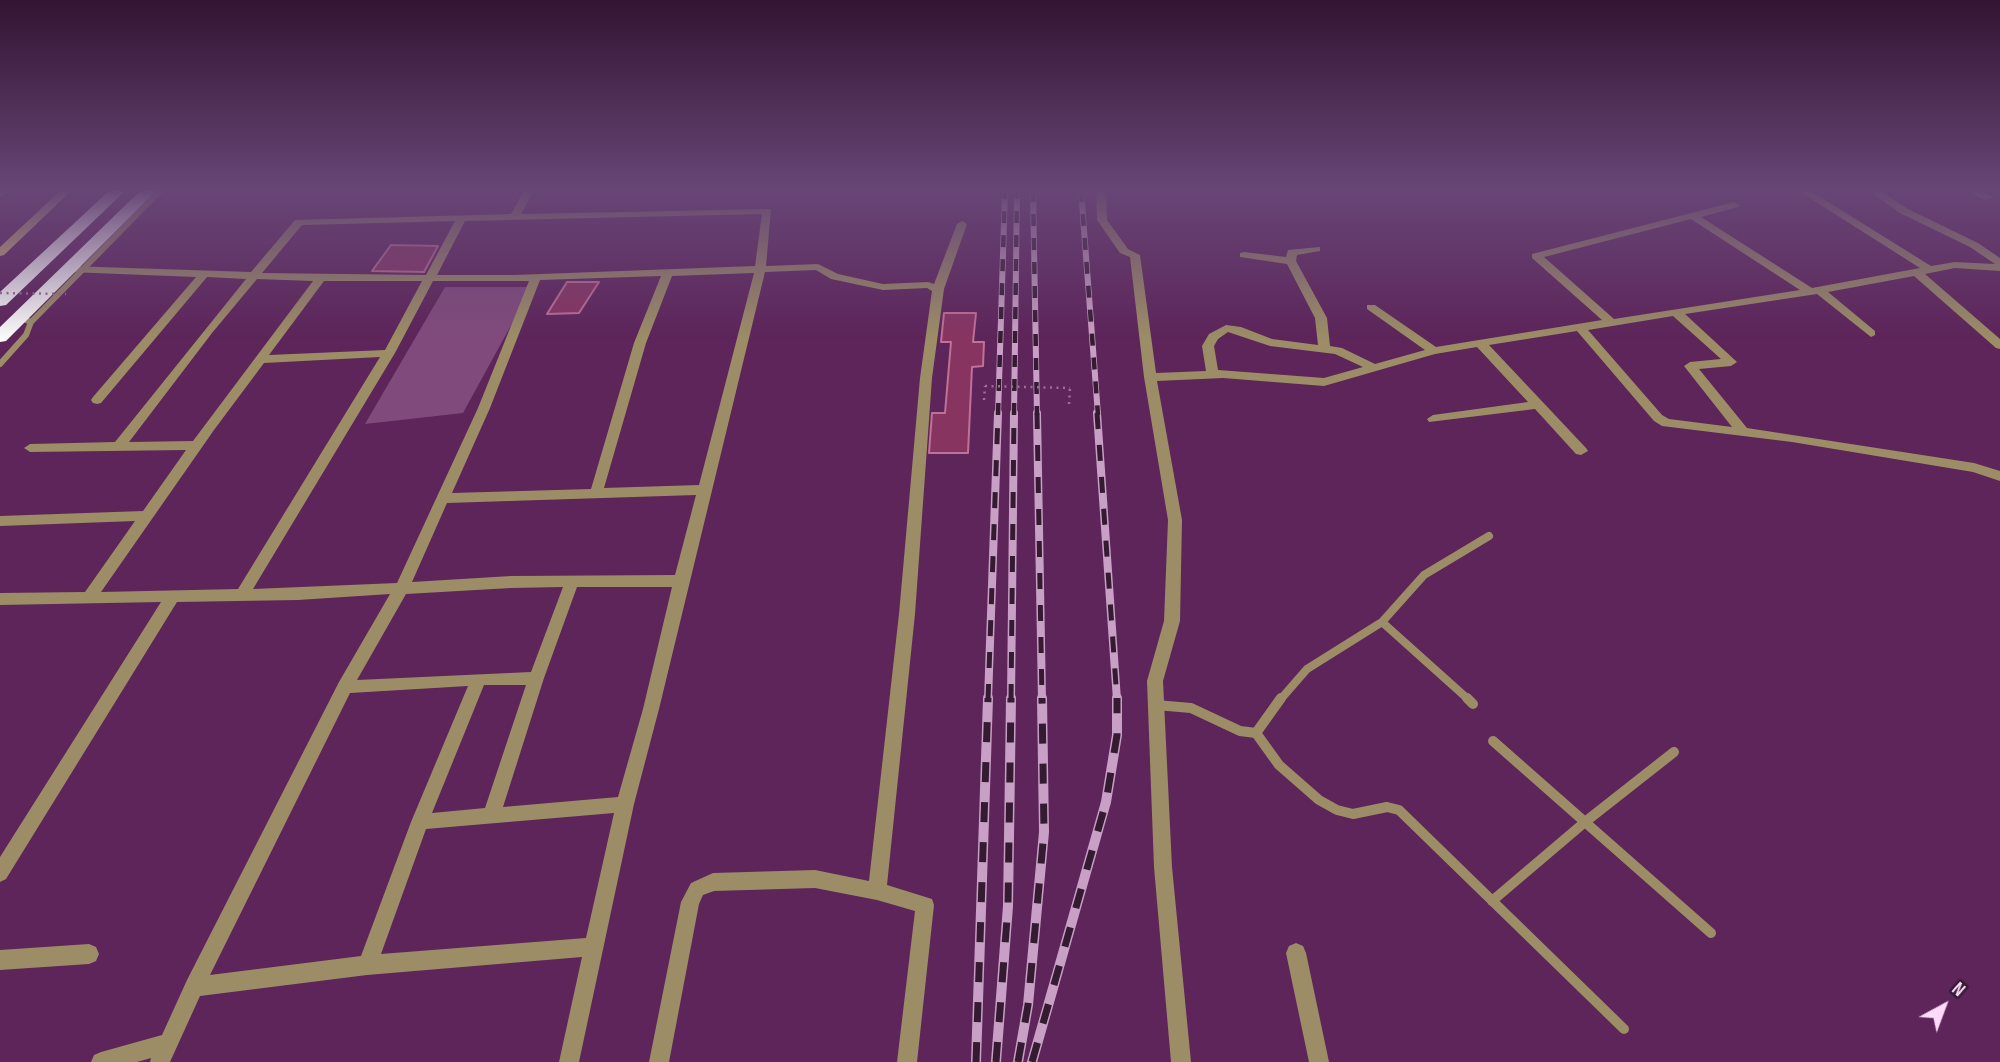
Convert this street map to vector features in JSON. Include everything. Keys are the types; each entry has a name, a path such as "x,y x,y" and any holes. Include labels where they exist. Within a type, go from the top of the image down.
{"highway":[{"path":"0,301 66,240"},
{"path":"0,337 26,320 103,240"}],"main road":[{"path":"0,253 14,240"}],"street":[{"path":"119,446 284,240"},
{"path":"242,595 389,352 451,240"},
{"path":"569,1062 625,804 760,270 764,240"},
{"path":"877,891 908,614 926,378 938,289 956,240"},
{"path":"1116,240 1124,251 1135,255 1150,377 1175,520 1172,621 1155,681 1163,867 1181,1062"},
{"path":"1598,240 1536,256 1613,324"},
{"path":"1731,240 1815,290 1871,333"},
{"path":"1881,240 1930,270"},
{"path":"1963,240 2000,266"},
{"path":"1316,249 1293,252 1292,261 1321,318 1324,348"},
{"path":"1244,255 1292,261"},
{"path":"1150,377 1212,374 1324,382 1434,351 1480,343 1613,324 1674,311 1955,265 2000,266"},
{"path":"74,270 321,278 430,278 667,274 818,267 835,277 883,287 928,285 938,289"},
{"path":"1916,272 2000,345"},
{"path":"97,400 204,274"},
{"path":"596,494 640,343 667,274"},
{"path":"160,1062 194,987 345,687 402,587 484,408 536,277"},
{"path":"89,597 196,445 321,278"},
{"path":"1371,307 1434,351"},
{"path":"1674,311 1731,362 1690,366 1743,432"},
{"path":"1212,374 1208,346 1213,337 1226,328 1237,329 1270,341 1324,348 1346,354 1374,368"},
{"path":"1580,328 1658,418 1672,425 1743,432 1974,468 2000,476"},
{"path":"1480,343 1581,451"},
{"path":"260,359 389,352"},
{"path":"1433,419 1538,405"},
{"path":"30,448 196,445"},
{"path":"443,499 704,490"},
{"path":"0,521 147,516"},
{"path":"0,599 242,595 402,587 681,581"},
{"path":"492,815 536,678 572,582"},
{"path":"0,873 173,596"},
{"path":"345,687 536,678"},
{"path":"367,965 420,822 479,679"},
{"path":"420,822 625,804"},
{"path":"659,1062 690,902 697,889 713,882 815,879 877,891 925,905 907,1062"},
{"path":"194,987 367,965 594,947"},
{"path":"1296,953 1319,1062"},
{"path":"0,960 89,954"},
{"path":"101,1062 169,1043"}],"lane":[{"path":"74,270 107,240"},
{"path":"0,364 26,335 26,320"},
{"path":"1256,733 1270,710 1307,669 1382,622 1424,575 1489,537"},
{"path":"1382,622 1473,704"},
{"path":"1156,705 1191,709 1240,731 1256,733 1279,765 1319,800 1337,810 1353,814 1387,807 1405,814 1624,1030"},
{"path":"1493,741 1711,933"},
{"path":"1492,901 1585,822 1674,752"}],"path":[{"path":"0,293 66,294"},
{"path":"984,400 985,386 1070,388 1069,404"}],"shaded area":[{"path":"445,287 532,287 463,413 365,424"}],"building":[{"path":"391,245 438,246 424,272 372,271"},
{"path":"567,282 599,282 579,313 547,314"},
{"path":"944,313 976,313 973,342 984,342 983,366 972,367 968,453 929,453 932,413 945,413 951,342 941,342"}],"railway":[{"path":"998,415 1003,240"},
{"path":"1014,415 1016,240"},
{"path":"1034,240 1037,415"},
{"path":"1085,240 1098,415"},
{"path":"988,700 998,413"},
{"path":"1011,700 1014,413"},
{"path":"1037,413 1042,700"},
{"path":"1097,413 1117,700"},
{"path":"976,1062 988,698"},
{"path":"996,1062 1008,906 1011,698"},
{"path":"1018,1062 1028,1005 1044,832 1042,698"},
{"path":"1032,1062 1106,802 1117,735 1117,700"}]}
